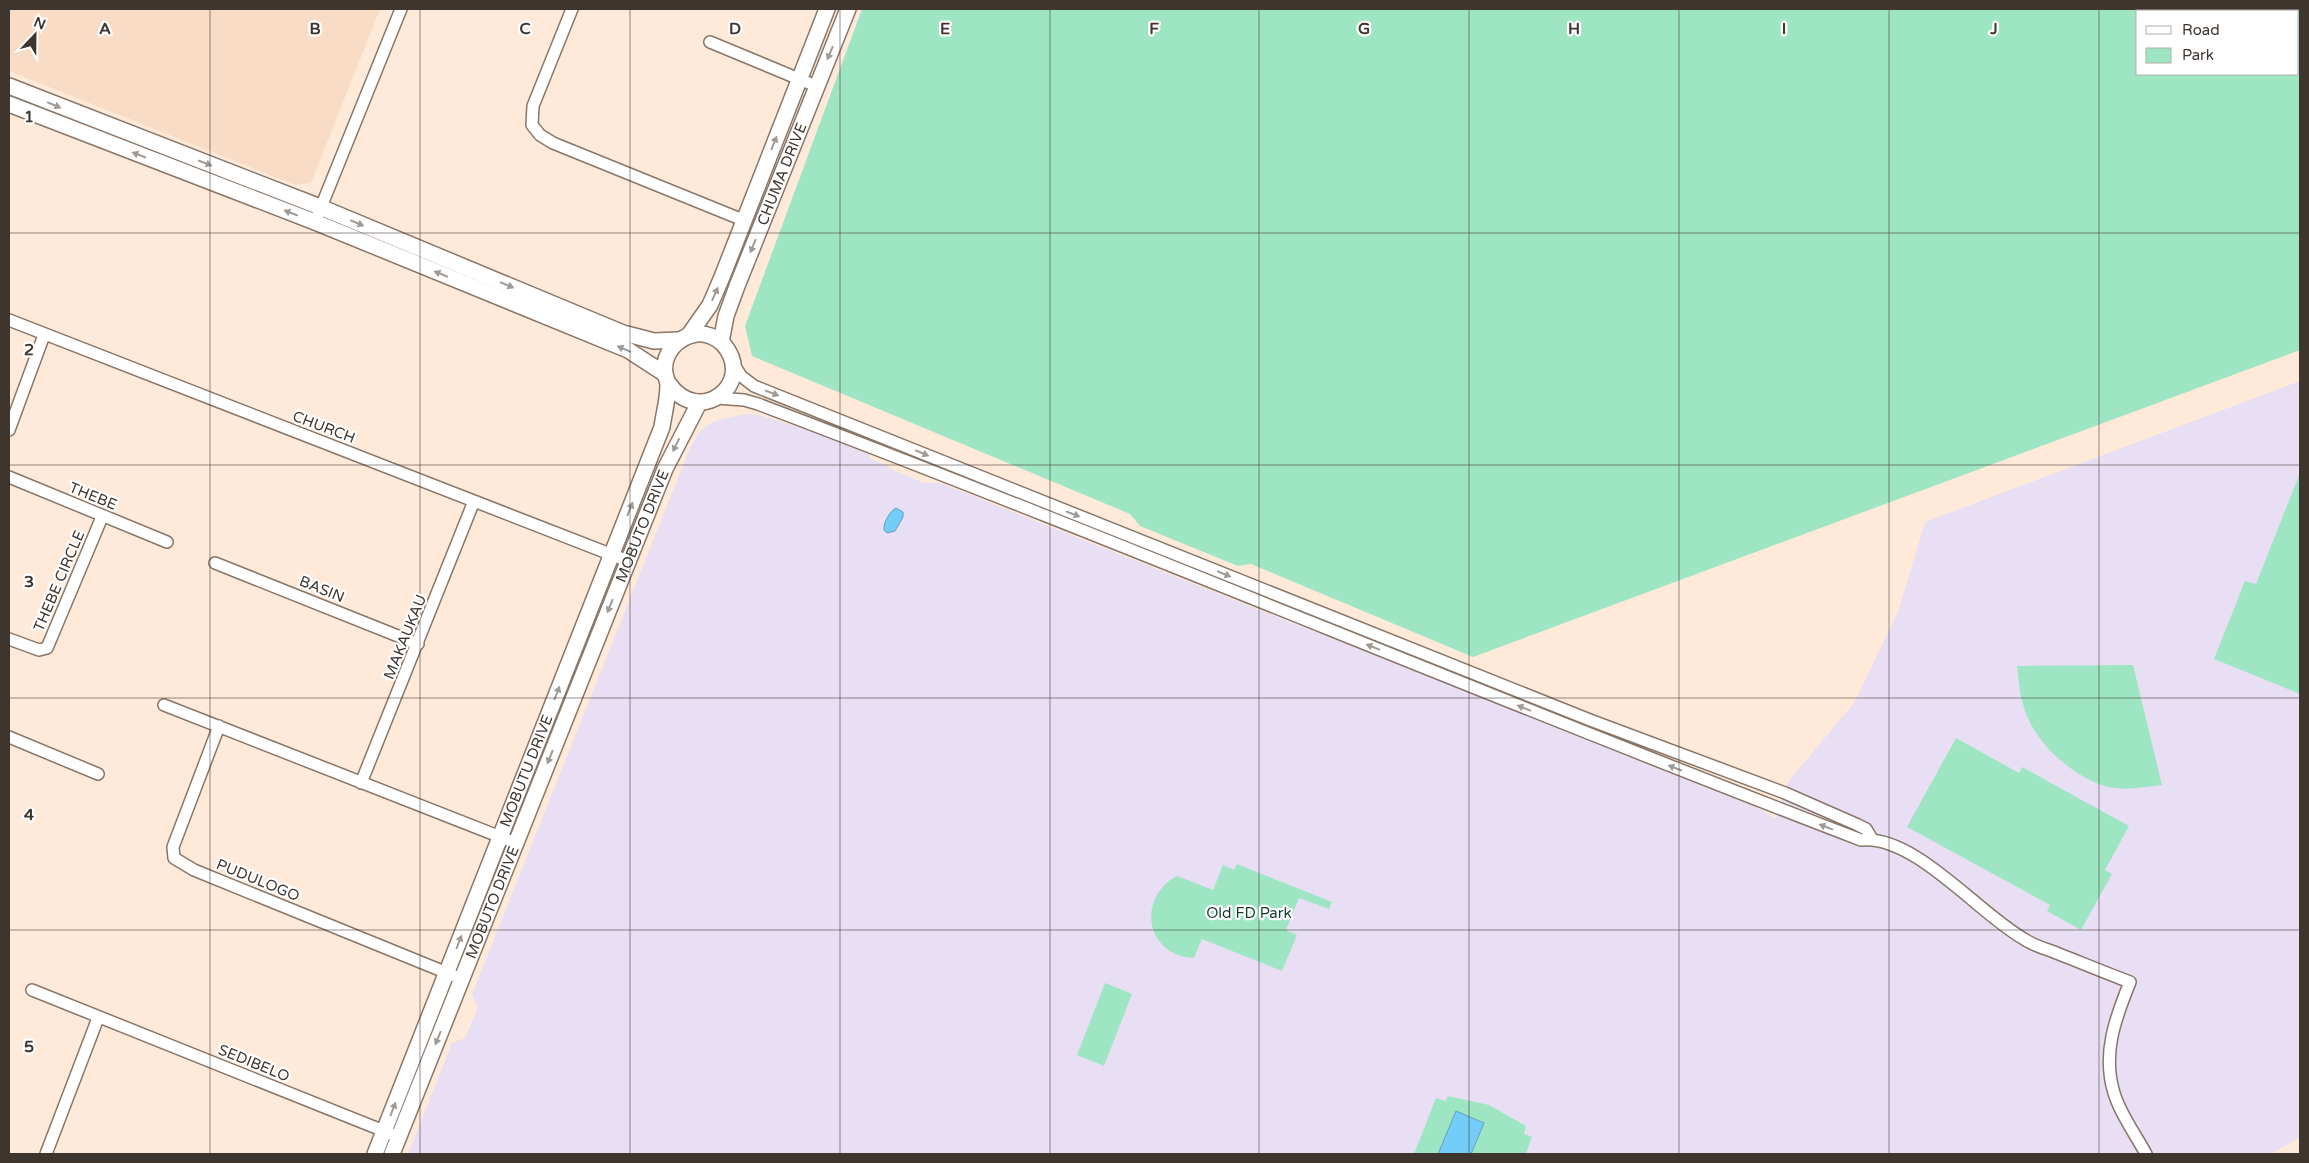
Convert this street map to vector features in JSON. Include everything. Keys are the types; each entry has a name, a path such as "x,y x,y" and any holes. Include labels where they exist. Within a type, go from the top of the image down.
{"main road":[{"name":"CHUMA DRIVE","path":"684,338 710,305 827,9"},
{"name":"CHUMA DRIVE","path":"721,342 726,316 736,286 848,9"},
{"path":"9,86 320,207 623,333 654,341 701,334 712,336 730,352 734,365 730,384 716,398 699,403 681,398 667,379 628,350 315,222 9,104"},
{"path":"667,379 667,355 684,338"},
{"name":"MOBUTU DRIVE","path":"375,1154 662,426 667,379"},
{"name":"MOBUTO DRIVE","path":"392,1154 671,454 699,403"},
{"path":"437,998 452,1004"}],"street":[{"path":"315,222 401,9"},
{"path":"572,9 532,106 532,124 540,135 744,220"},
{"path":"710,42 816,86"},
{"name":"CHURCH","path":"9,320 628,561"},
{"path":"9,430 44,334"},
{"path":"734,365 741,376 754,386 1590,720 1756,782 1858,825 1866,830 1872,839"},
{"path":"716,398 744,400 758,404 879,450 1584,733 1861,840 1872,839 1926,862 1994,920 2026,941 2130,982 2114,1021 2109,1047 2108,1069 2114,1095 2146,1154"},
{"name":"THEBE","path":"9,478 166,542"},
{"name":"MAKAUKAU","path":"361,783 474,501"},
{"name":"THEBE CIRCLE","path":"9,639 38,650 47,648 102,517"},
{"name":"BASIN","path":"215,563 418,644"},
{"path":"164,705 516,844"},
{"path":"1584,733 1590,720"},
{"name":"PUDULOGO","path":"219,726 173,846 174,858 194,870 462,979"},
{"path":"9,737 98,774"},
{"path":"1751,797 1756,782"},
{"name":"SEDIBELO","path":"32,990 399,1137"},
{"path":"46,1154 98,1018"}],"shaded area":[{"path":"9,9 380,9 311,183 295,185 9,71"},
{"path":"2300,381 2300,1137 2271,1154 408,1154 452,1043 465,1038 476,1012 477,1007 472,994 690,448 698,434 706,426 717,420 746,414 759,415 811,431 869,454 870,458 888,466 888,468 924,483 940,483 1757,807 1775,819 1788,782 1854,703 1898,612 1925,522"}],"green space":[{"path":"862,9 2300,9 2300,350 1473,657 1251,564 1238,566 1140,526 1130,514 752,356 745,326"},
{"path":"2300,473 2300,694 2214,659 2245,581 2256,584"},
{"path":"2133,665 2162,785 2128,789 2108,787 2081,775 2055,756 2044,744 2028,718 2023,704 2017,666"},
{"path":"1956,738 2019,773 2022,767 2129,826 2105,870 2112,874 2081,930 2047,911 2050,905 1907,827"},
{"name":"Old FD Park","path":"1237,864 1332,902 1329,909 1299,898 1286,930 1297,935 1282,971 1202,939 1194,958 1180,956 1166,948 1158,939 1153,928 1151,916 1153,905 1158,893 1166,884 1177,876 1213,890 1223,865 1234,870"},
{"path":"1105,983 1132,994 1104,1066 1077,1055"},
{"path":"1448,1096 1489,1105 1526,1126 1524,1134 1532,1137 1526,1154 1414,1154 1436,1098 1446,1101"}],"water":[{"path":"896,508 903,512 903,517 895,531 887,533 884,527 887,518"},
{"path":"1456,1111 1484,1123 1471,1154 1438,1154"}]}
